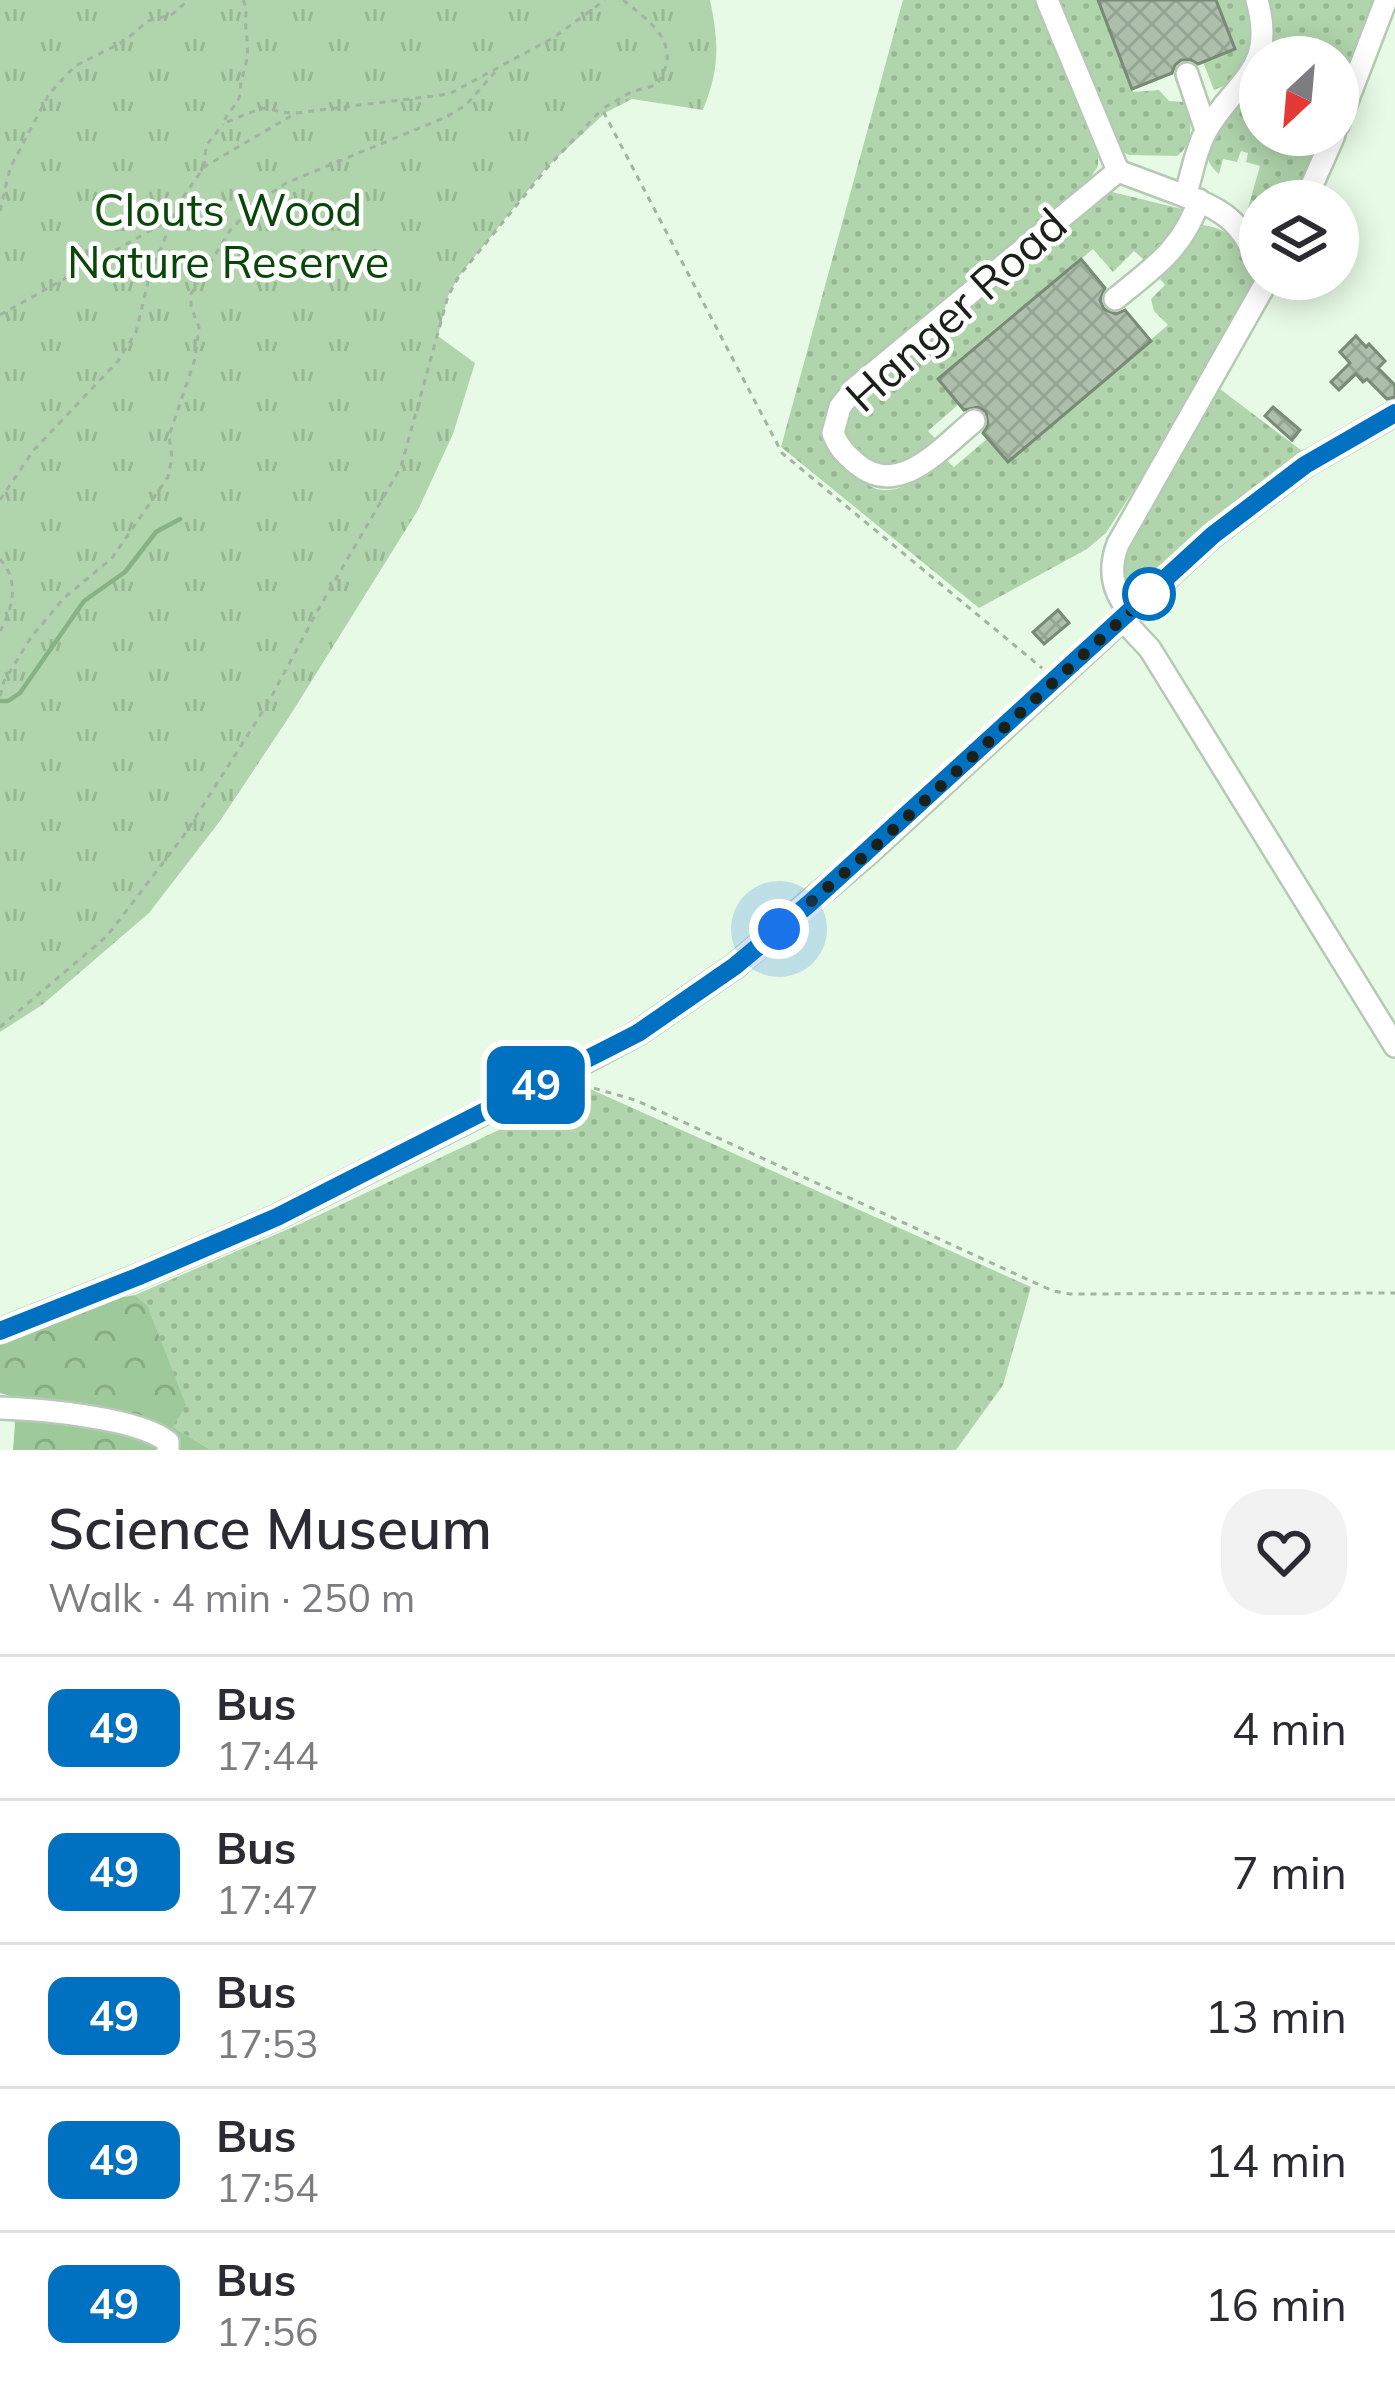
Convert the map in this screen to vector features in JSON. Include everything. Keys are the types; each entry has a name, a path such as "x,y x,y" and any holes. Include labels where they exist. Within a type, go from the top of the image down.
{"main road":[{"path":"0,1331 277,1217 638,1033 735,966 870,851 1213,535 1305,465 1395,413"}],"street":[{"path":"1048,0 1118,171 1192,198 1239,226"},
{"path":"1115,299 1181,241 1189,227 1200,144 1254,68 1263,31 1257,0"},
{"path":"1359,70 1386,0"},
{"path":"1187,74 1206,130"},
{"name":"Hanger Road","path":"974,421 925,461 892,478 863,469 842,451 833,433 840,407 855,388 1118,171"},
{"path":"1252,300 1118,544 1112,578 1126,615 1395,1046"},
{"path":"0,1408 64,1414 154,1432 168,1442 168,1450"}],"path":[{"path":"0,212 10,168 49,94 75,66 123,42 148,21 173,14 188,0"},
{"path":"204,167 206,146 239,98 248,62 248,8 243,0"},
{"path":"224,123 262,108 295,113 449,94 553,38 605,0"},
{"path":"0,1027 107,936 185,834 268,703 401,467 448,296 459,276 602,109 631,92 656,85 667,63 667,49 660,32 623,0"},
{"path":"0,695 32,636 64,598 112,558 168,477 169,436 195,359 199,327 190,307 191,294 231,230 258,202 286,183 466,105 495,71"},
{"path":"602,109 782,453 1047,672"},
{"path":"0,500 34,451 118,361 136,332 149,278 179,203 204,167 295,113"},
{"path":"0,315 173,218"},
{"path":"0,559 10,571 13,586 0,631"},
{"path":"574,1067 590,1087 635,1100 1053,1291 1395,1293"}],"green space":[{"name":"Clouts Wood Nature Reserve","path":"0,0 710,0 716,55 703,110 632,99 605,113 546,168 459,276 448,296 438,336 475,363 453,434 418,510 220,821 149,913 42,1005 0,1032"},
{"path":"903,0 1035,0 1098,166 1091,177 833,397 822,433 830,452 847,470 880,490 917,479 944,458 954,467 988,438 1008,461 1168,325 1154,311 1151,299 1165,285 1160,279 1202,225 1223,231 1239,243 1239,300 1246,300 1106,533 1087,549 979,608 781,447"},
{"path":"1056,0 1098,0 1133,92 1159,90 1169,101 1183,102 1190,130 1177,156 1129,155 1117,149"},
{"path":"1216,0 1247,0 1251,36 1239,36 1237,75 1214,90 1203,62"},
{"path":"1264,0 1382,0 1359,60 1359,36 1267,36"},
{"path":"1239,105 1239,156 1237,162 1223,159 1219,174 1207,152 1215,131"},
{"path":"1247,156 1321,156 1311,180 1256,180 1260,166 1246,162"},
{"path":"1104,193 1182,209 1182,215 1165,242 1145,261 1134,251 1113,272 1093,249 939,379 959,404 928,431 935,438 918,453 901,463 882,465 855,450 843,431 866,392"},
{"path":"1220,389 1301,450 1325,444 1138,592 1129,590 1125,565 1131,540"},
{"path":"588,1088 1031,1287 1003,1385 956,1450 211,1450 173,1427 147,1305 135,1295 302,1223"},
{"path":"135,1295 147,1305 186,1405 173,1427 211,1450 13,1450 15,1424 9,1403 13,1397 0,1393 0,1339 92,1303"}],"building":[{"path":"1098,0 1216,0 1235,49 1198,64 1181,60 1172,73 1132,89"},
{"path":"1081,259 1105,288 1100,300 1104,309 1116,314 1125,310 1151,341 1008,462 983,433 988,425 986,412 978,407 964,410 938,379"},
{"path":"1356,336 1385,361 1378,368 1395,385 1395,397 1387,399 1356,374 1339,390 1331,382 1350,363 1340,352"},
{"path":"1273,407 1300,430 1292,440 1265,416"},
{"path":"1058,610 1069,623 1044,644 1033,632"}],"waterway":[{"path":"0,701 20,693 84,601 125,572 156,532 180,519"}],"bus line":[{"name":"49","path":"0,1331 277,1217 638,1033 735,966 810,903 1213,535 1305,465 1395,413"}],"route":[{"path":"779,929 1158,586 1149,594"}]}
